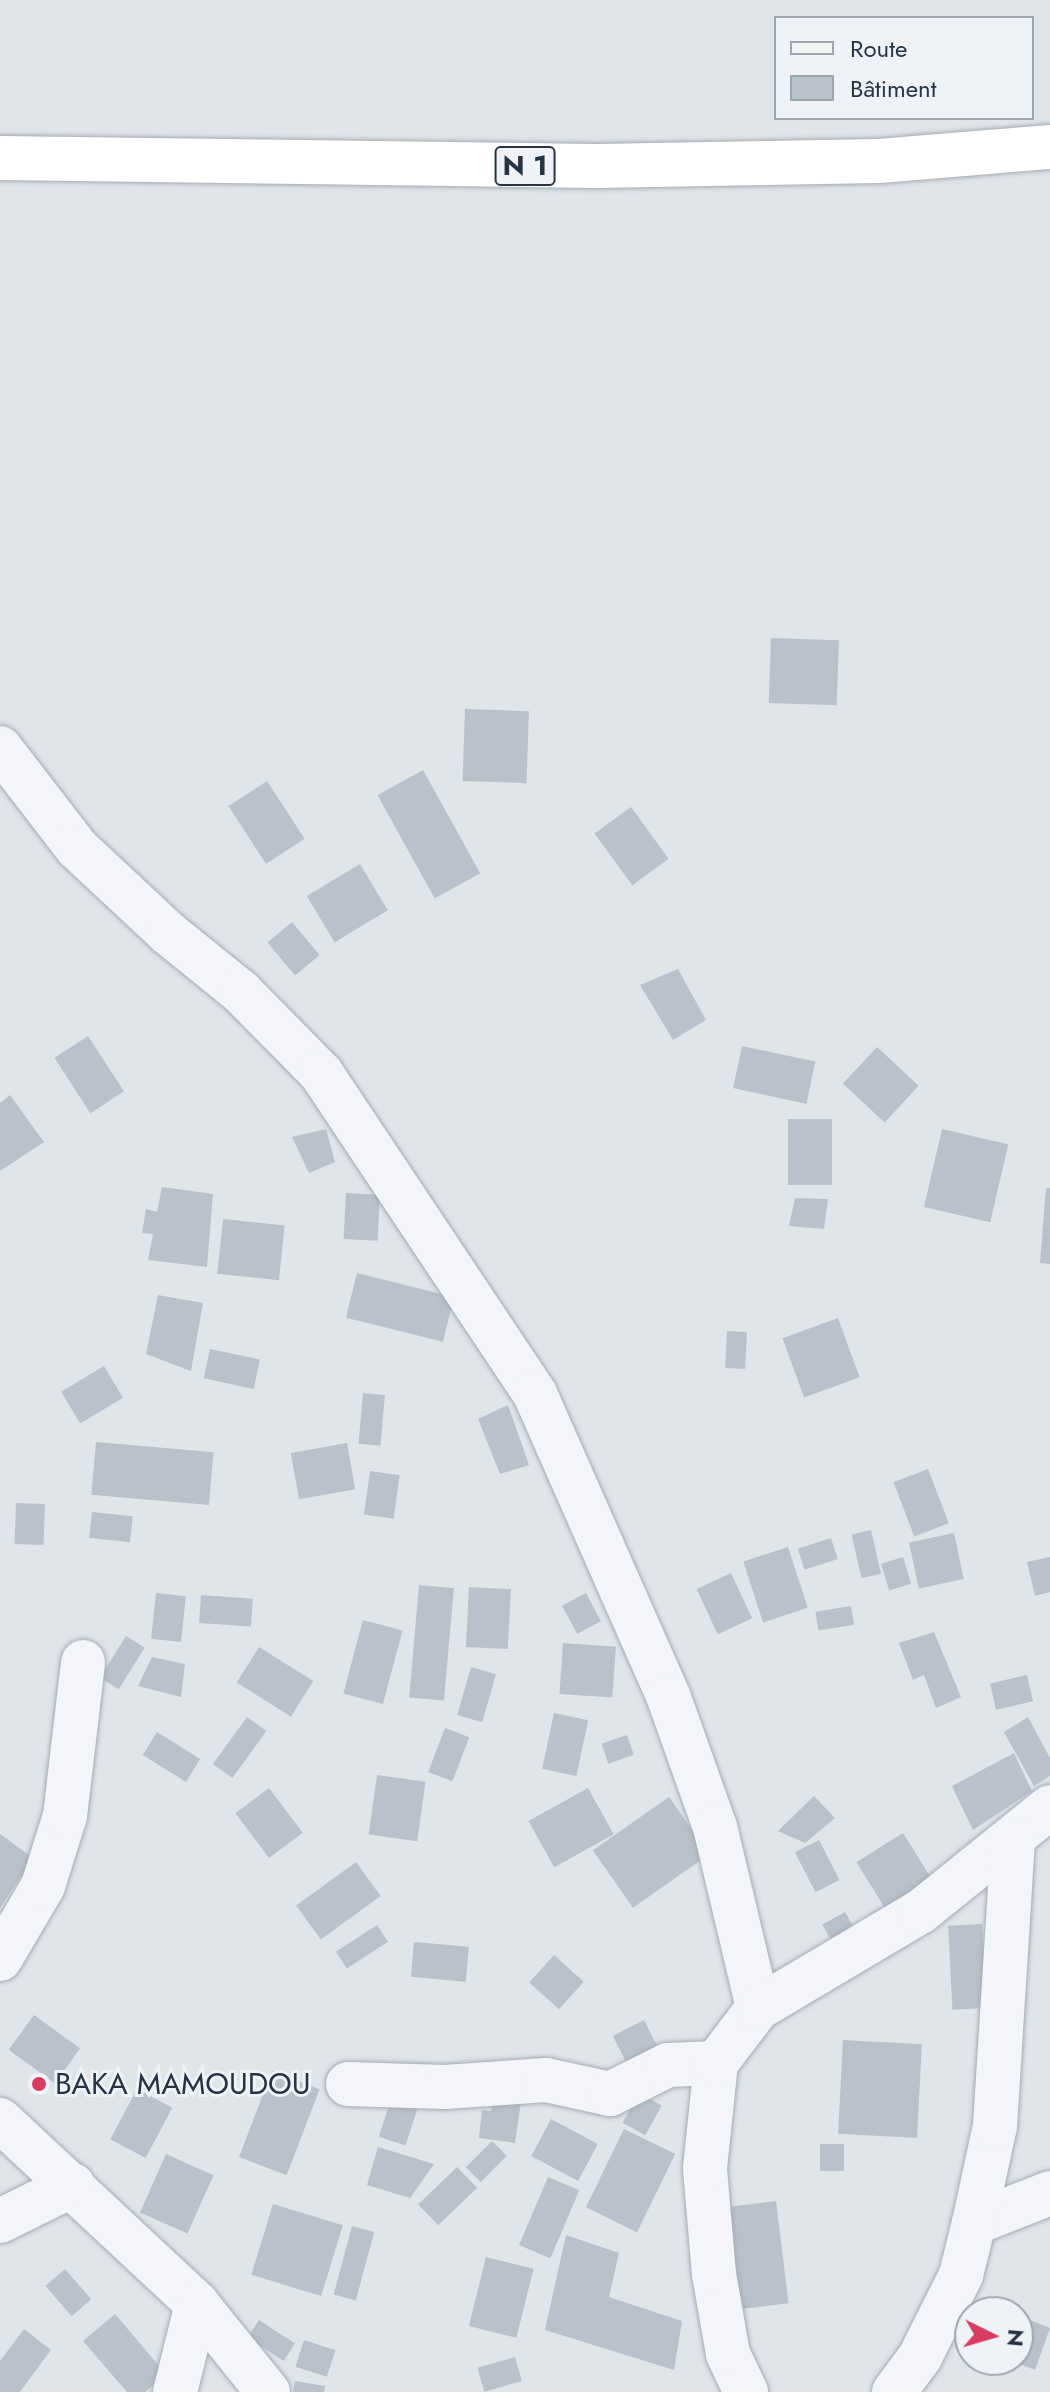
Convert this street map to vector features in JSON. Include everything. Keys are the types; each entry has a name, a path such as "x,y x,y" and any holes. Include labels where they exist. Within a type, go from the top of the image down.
{"highway":[{"name":"N 1","path":"11,165 596,166 879,161 1050,147"}],"street":[{"path":"0,748 77,848 168,933 241,992 321,1073 535,1394 669,1698 715,1827 758,2008"},
{"path":"0,1959 43,1886 65,1816 83,1662"},
{"path":"746,2392 728,2354 714,2274 705,2168 716,2063 758,2008 920,1912 1013,1841 1050,1807"},
{"path":"894,2392 920,2357 961,2275 995,2126 1013,1841"},
{"path":"348,2084 445,2087 546,2080 610,2094 668,2065 716,2063"},
{"path":"0,2120 197,2304 268,2392"},
{"path":"0,2221 73,2185"},
{"path":"974,2223 1050,2193"},
{"path":"175,2392 197,2304"}],"building":[{"path":"771,638 839,640 837,705 769,703"},
{"path":"465,709 529,711 526,783 462,781"},
{"path":"423,770 480,873 435,898 378,795"},
{"path":"267,781 305,839 266,864 228,806"},
{"path":"631,807 669,859 632,885 595,833"},
{"path":"360,864 388,910 335,942 307,896"},
{"path":"292,922 320,955 295,976 267,943"},
{"path":"678,969 706,1020 673,1040 640,985"},
{"path":"88,1036 124,1091 90,1113 54,1058"},
{"path":"742,1046 815,1062 806,1104 733,1088"},
{"path":"877,1047 919,1086 885,1122 843,1084"},
{"path":"10,1095 44,1142 0,1171 0,1103"},
{"path":"788,1119 832,1119 832,1185 788,1185"},
{"path":"326,1129 335,1162 309,1173 292,1137"},
{"path":"942,1129 1008,1144 990,1222 924,1207"},
{"path":"162,1187 213,1194 207,1267 148,1260 153,1234 142,1233 146,1209 157,1212"},
{"path":"1046,1188 1050,1188 1050,1264 1040,1263"},
{"path":"346,1193 380,1195 378,1241 344,1239"},
{"path":"795,1198 828,1199 824,1229 789,1226"},
{"path":"223,1219 285,1225 279,1280 217,1274"},
{"path":"357,1273 454,1297 443,1342 346,1318"},
{"path":"158,1295 203,1303 191,1371 146,1354"},
{"path":"838,1318 860,1377 804,1397 783,1338"},
{"path":"727,1331 747,1332 745,1369 725,1368"},
{"path":"210,1349 260,1360 254,1389 204,1378"},
{"path":"104,1366 123,1398 80,1423 61,1392"},
{"path":"363,1393 385,1395 380,1446 359,1444"},
{"path":"508,1405 529,1465 500,1474 478,1419"},
{"path":"96,1442 214,1452 209,1505 91,1495"},
{"path":"347,1443 355,1489 299,1499 291,1453"},
{"path":"928,1469 949,1523 914,1536 893,1482"},
{"path":"370,1471 400,1475 394,1519 364,1515"},
{"path":"16,1503 45,1504 44,1545 15,1544"},
{"path":"92,1512 133,1516 130,1542 89,1538"},
{"path":"871,1530 881,1574 862,1578 852,1534"},
{"path":"954,1533 964,1579 919,1589 909,1543"},
{"path":"831,1538 838,1559 805,1570 798,1549"},
{"path":"788,1547 808,1608 763,1622 743,1562"},
{"path":"903,1557 911,1584 889,1591 881,1564"},
{"path":"1050,1557 1050,1592 1035,1596 1027,1562"},
{"path":"731,1573 752,1618 718,1634 697,1589"},
{"path":"419,1585 454,1588 444,1701 409,1698"},
{"path":"469,1587 511,1589 508,1649 466,1647"},
{"path":"156,1593 186,1596 181,1642 151,1639"},
{"path":"586,1593 601,1621 577,1634 562,1606"},
{"path":"201,1595 253,1599 251,1627 199,1623"},
{"path":"851,1606 854,1625 818,1630 815,1612"},
{"path":"363,1620 403,1631 383,1704 343,1693"},
{"path":"934,1632 961,1697 936,1708 924,1675 913,1680 899,1643"},
{"path":"126,1636 145,1648 119,1689 100,1678"},
{"path":"563,1643 616,1647 612,1698 559,1694"},
{"path":"259,1647 313,1681 291,1717 237,1683"},
{"path":"152,1657 185,1664 181,1697 138,1686"},
{"path":"471,1667 496,1674 482,1722 457,1715"},
{"path":"1027,1675 1033,1701 996,1710 990,1684"},
{"path":"554,1713 588,1720 576,1776 542,1769"},
{"path":"247,1717 266,1731 232,1778 213,1764"},
{"path":"1028,1717 1050,1758 1050,1776 1034,1786 1004,1732"},
{"path":"445,1728 469,1737 452,1781 428,1772"},
{"path":"157,1732 200,1759 186,1782 143,1755"},
{"path":"627,1735 634,1755 608,1764 601,1744"},
{"path":"1014,1753 1032,1791 973,1830 952,1786"},
{"path":"377,1775 426,1782 417,1841 369,1834"},
{"path":"269,1788 303,1833 269,1858 235,1813"},
{"path":"588,1788 614,1834 554,1867 529,1821"},
{"path":"814,1796 835,1818 805,1843 778,1831"},
{"path":"669,1797 709,1854 633,1908 593,1850"},
{"path":"903,1833 932,1879 885,1908 856,1862"},
{"path":"0,1834 33,1858 0,1908"},
{"path":"819,1840 839,1880 815,1892 795,1852"},
{"path":"356,1862 381,1896 321,1939 296,1905"},
{"path":"845,1912 855,1930 832,1943 822,1925"},
{"path":"982,1924 986,2008 952,2010 948,1926"},
{"path":"377,1925 388,1942 347,1968 336,1952"},
{"path":"414,1942 469,1947 466,1982 411,1977"},
{"path":"554,1955 584,1982 559,2009 529,1982"},
{"path":"34,2015 80,2049 55,2083 9,2050"},
{"path":"644,2020 659,2049 628,2065 613,2036"},
{"path":"843,2040 922,2044 917,2138 838,2134"},
{"path":"272,2071 320,2089 287,2175 239,2157"},
{"path":"137,2089 172,2108 146,2158 110,2139"},
{"path":"493,2092 522,2095 515,2143 479,2138 482,2110 491,2111"},
{"path":"393,2093 420,2102 405,2145 379,2137"},
{"path":"639,2093 662,2106 645,2135 623,2123"},
{"path":"551,2119 598,2144 578,2181 531,2156"},
{"path":"624,2129 675,2154 637,2232 586,2207"},
{"path":"492,2141 507,2156 481,2182 466,2167"},
{"path":"820,2144 844,2144 844,2171 820,2171"},
{"path":"378,2147 434,2164 410,2198 367,2185"},
{"path":"166,2154 214,2175 187,2234 140,2212"},
{"path":"457,2167 477,2188 438,2225 418,2205"},
{"path":"548,2177 579,2190 550,2258 519,2245"},
{"path":"776,2201 789,2303 740,2309 727,2207"},
{"path":"273,2204 343,2225 321,2296 251,2275"},
{"path":"352,2226 374,2232 356,2301 334,2295"},
{"path":"566,2235 619,2253 609,2297 682,2321 674,2370 545,2330"},
{"path":"486,2257 534,2269 516,2338 469,2326"},
{"path":"65,2269 91,2299 72,2316 45,2286"},
{"path":"115,2314 166,2374 145,2392 127,2392 83,2341"},
{"path":"259,2320 295,2343 284,2361 248,2338"},
{"path":"1034,2322 1050,2328 1034,2370"},
{"path":"24,2329 51,2350 20,2392 0,2392 0,2361"},
{"path":"304,2340 335,2350 327,2377 295,2367"},
{"path":"515,2357 522,2381 484,2392 478,2368"},
{"path":"295,2381 325,2386 324,2392 293,2392"}],"place":[{"name":"BAKA MAMOUDOU","path":"39,2084"}]}
